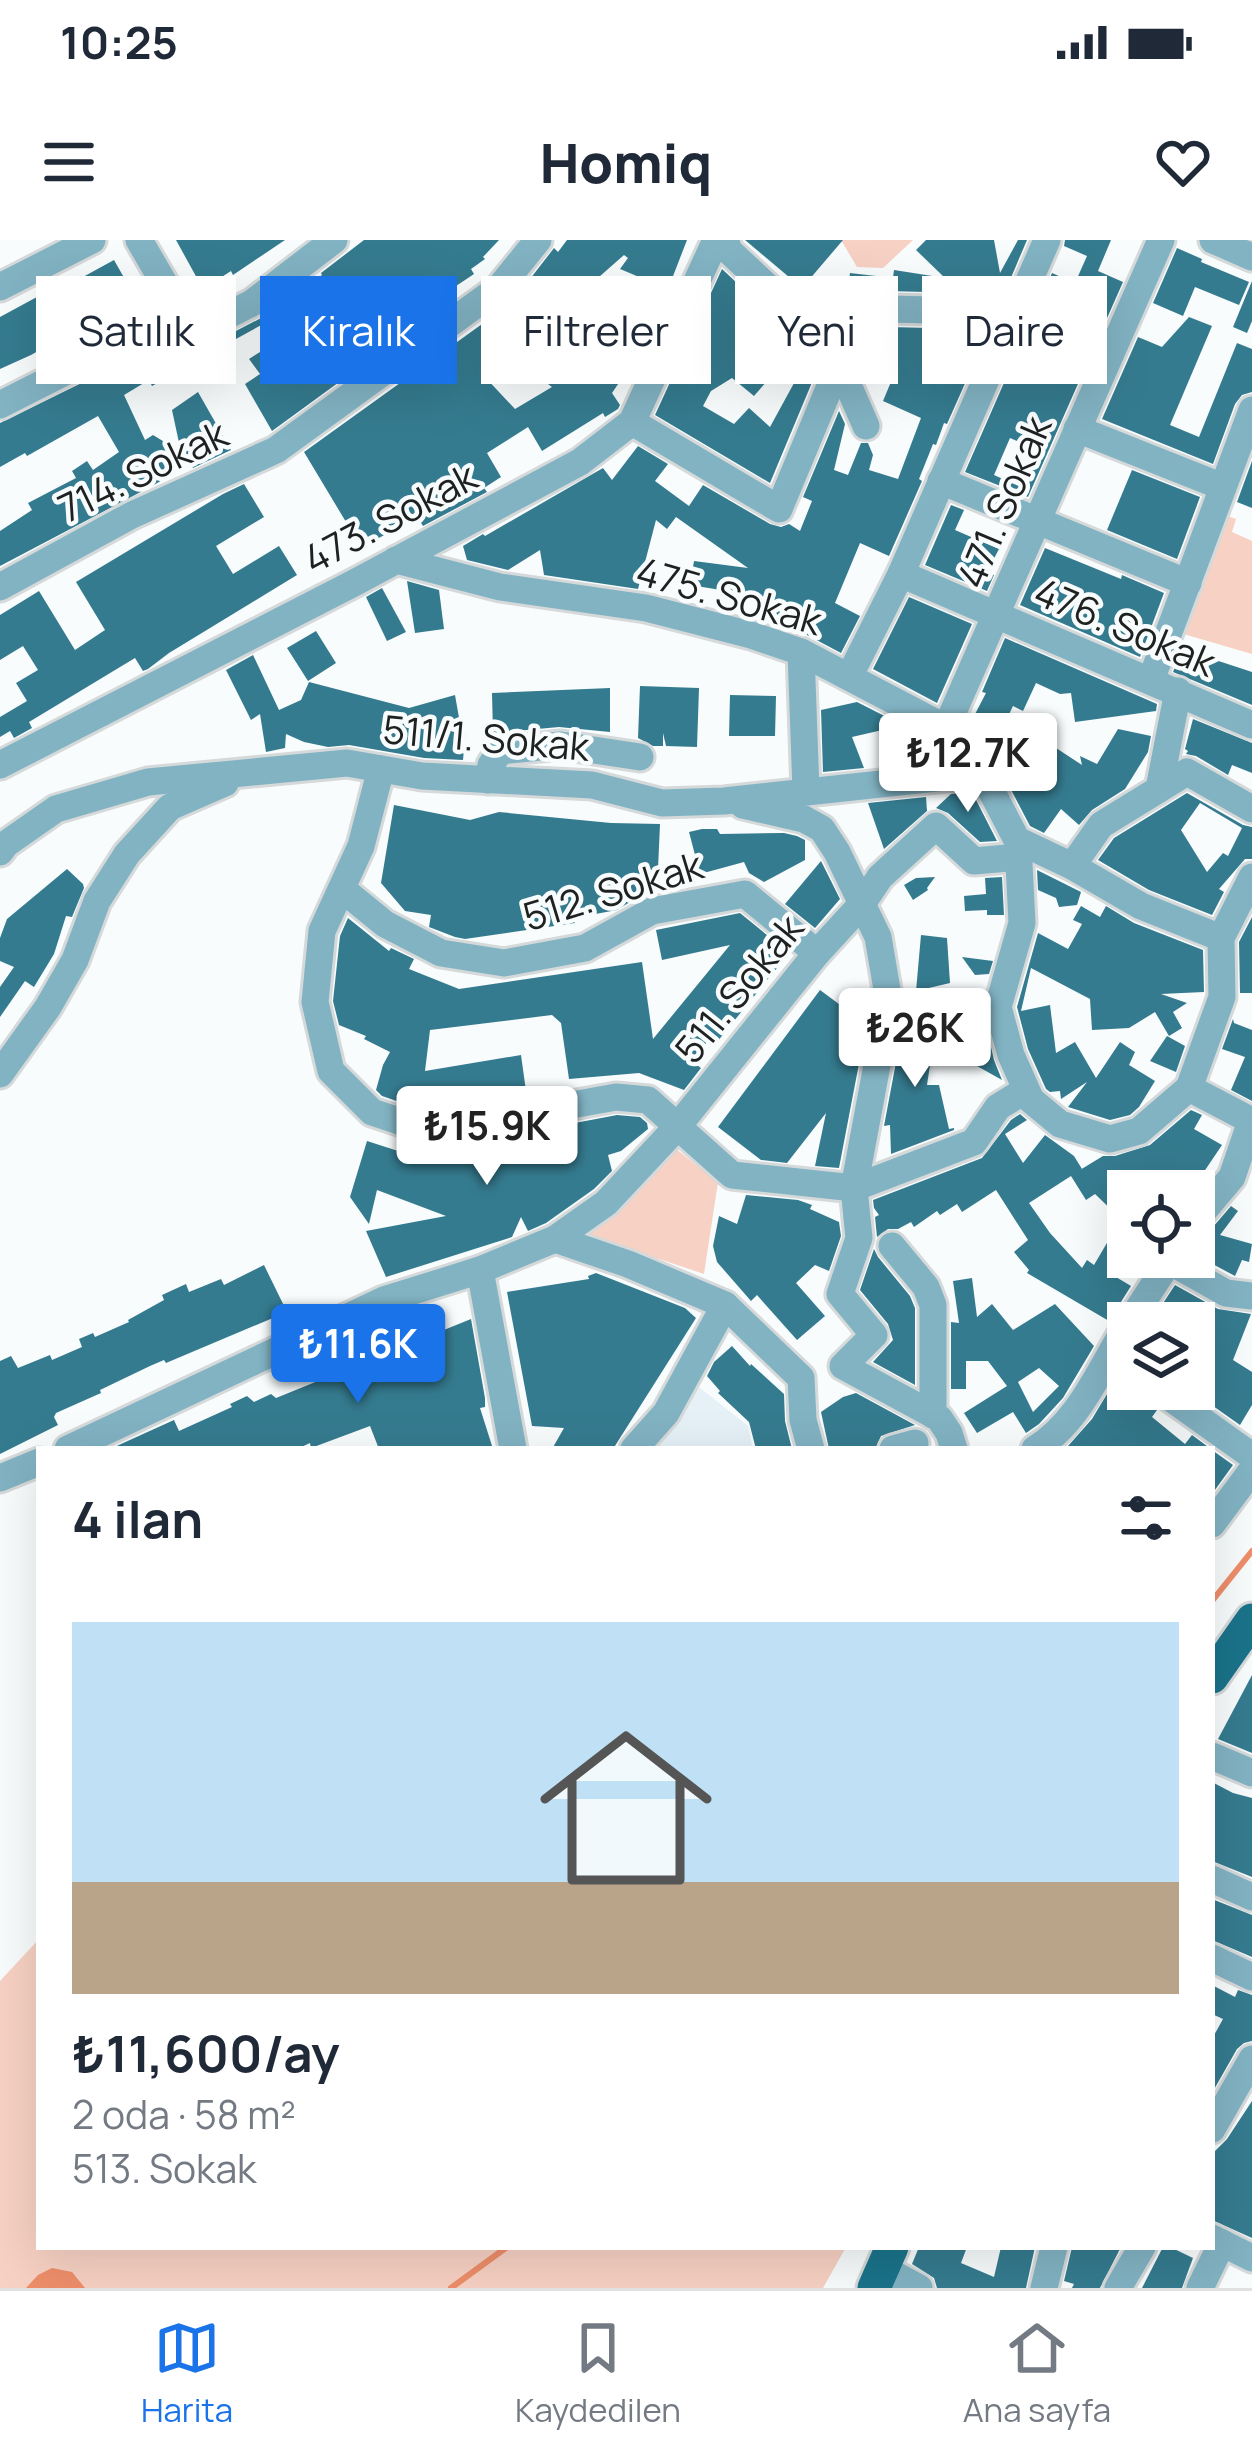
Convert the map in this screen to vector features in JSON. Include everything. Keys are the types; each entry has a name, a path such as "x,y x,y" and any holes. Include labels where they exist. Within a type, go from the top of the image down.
{"main road":[{"path":"1215,1673 1252,1620"}],"street":[{"path":"0,286 92,240"},
{"path":"139,240 160,276"},
{"path":"236,308 252,303 334,240"},
{"name":"714. Sokak","path":"0,587 132,515 276,450 500,287 538,240"},
{"name":"473. Sokak","path":"0,765 580,462 632,422 716,240"},
{"path":"726,240 728,250 756,276"},
{"path":"1031,276 1047,240"},
{"name":"471. Sokak","path":"946,728 1161,240"},
{"path":"1213,240 1252,257"},
{"path":"0,405 48,384"},
{"path":"632,422 779,509 831,384"},
{"path":"846,384 866,426"},
{"path":"849,677 902,574 983,384"},
{"path":"1151,680 1252,410"},
{"path":"1077,429 1223,487"},
{"path":"941,481 1188,584"},
{"name":"475. Sokak","path":"396,560 500,586 646,608 801,652 946,728 982,773 1018,849"},
{"name":"476. Sokak","path":"902,574 1252,725"},
{"path":"801,652 806,791"},
{"path":"1159,789 1178,691"},
{"path":"488,779 500,751 561,745 640,758"},
{"name":"511/1. Sokak","path":"0,852 56,809 148,782 347,763 422,776 592,784 662,802 724,800 982,773"},
{"path":"342,889 361,846 381,769"},
{"path":"1072,866 1101,825 1187,772 1252,809"},
{"path":"0,1075 76,960 97,901 127,854 170,807 244,774"},
{"path":"724,800 804,819 822,830 878,937 889,1001 854,1188 859,1238 840,1294 874,1335 843,1366 801,1378"},
{"name":"511. Sokak","path":"678,1126 880,877 936,826 974,861 1018,849"},
{"path":"1221,938 1141,906 1072,866 1018,849 1022,923 998,1007 1011,1055 1031,1100 1060,1124 1110,1139 1138,1131 1189,1088 1222,998 1221,938 1252,877"},
{"name":"512. Sokak","path":"342,889 385,924 441,953 505,963 586,948 652,911 745,894 818,953"},
{"name":"511. Sokak","path":"342,889 322,931 315,1002 331,1071 372,1112 429,1131 616,1097 648,1100 732,1174 854,1188"},
{"path":"1222,998 1252,998"},
{"path":"1189,1088 1251,1121 1232,1177 1215,1197"},
{"path":"854,1188 974,1142 998,1107 1026,1090"},
{"path":"74,1446 385,1300 480,1270 555,1239 606,1203 678,1126"},
{"path":"555,1239 725,1305 801,1378 803,1420 810,1446"},
{"path":"892,1246 926,1287 933,1305 933,1415"},
{"path":"480,1270 512,1446"},
{"path":"1201,1278 1226,1293 1252,1296"},
{"path":"637,1446 666,1413 725,1305"},
{"path":"843,1366 939,1418 953,1446"},
{"path":"1040,1446 1107,1373"},
{"path":"1187,1410 1252,1456"},
{"path":"0,1478 36,1463"},
{"path":"1215,1520 1252,1470"},
{"path":"1215,1757 1252,1773"},
{"path":"1215,1881 1252,1897"},
{"path":"1215,1959 1252,1977"},
{"path":"1220,2092 1252,2060"},
{"path":"1217,2241 1252,2258"},
{"path":"1045,2288 1053,2250"},
{"path":"1118,2288 1140,2250"},
{"path":"1200,2288 1214,2250"},
{"path":"883,2268 919,2288"}],"shaded area":[{"path":"841,240 913,240 883,268 857,267"},
{"path":"1225,515 1236,519 1232,532 1252,541 1252,654 1180,633"},
{"path":"671,1145 718,1182 704,1274 587,1235"},
{"path":"699,1387 748,1426 752,1446 656,1446"},
{"path":"36,1942 36,2250 844,2250 823,2288 0,2288 0,1981"},
{"path":"52,2268 72,2272 85,2288 26,2288"}],"building":[{"path":"176,240 285,240 233,275 231,271 223,276 196,276"},
{"path":"364,240 499,240 471,269 474,274 457,285 457,276 321,273"},
{"path":"567,240 687,240 673,276 637,276 620,269 628,258 624,255 600,276 532,276 554,248 558,252"},
{"path":"745,240 843,240 812,276 788,276"},
{"path":"926,240 994,240 1000,273 1018,240 1027,240 1012,276 943,276 916,250"},
{"path":"1065,240 1111,240 1098,271 1123,282 1107,318 1107,276 1078,276 1087,256 1064,246"},
{"path":"1177,248 1249,282 1239,305 1195,287 1183,316 1153,303"},
{"path":"114,260 123,276 85,276"},
{"path":"722,269 735,281 735,380 711,391 703,406 734,424 749,408 770,427 794,384 811,384 770,483 655,415 669,384 711,384 711,293"},
{"path":"894,270 932,276 922,276 922,292 898,291"},
{"path":"1252,281 1252,321 1247,333 1233,327"},
{"path":"36,297 36,352 0,369 0,317"},
{"path":"1189,317 1212,326 1170,425 1199,437 1237,343 1252,349 1252,392 1235,404 1213,464 1102,419 1138,337 1162,347"},
{"path":"260,319 260,326 236,339 236,331"},
{"path":"481,325 481,384 492,384 515,409 552,387 548,384 618,384 612,393 620,405 542,451 528,427 487,453 501,477 484,488 487,492 423,526 418,518 361,547 304,452 399,384 457,384 457,342"},
{"path":"898,327 922,328 922,384 965,384 933,444 889,556 860,543 835,603 860,616 841,653 763,620 770,598 690,585 694,561 748,568 676,517 667,529 656,520 638,589 544,575 540,550 508,570 467,560 463,546 483,534 603,468 612,480 638,446 668,464 655,481 689,506 703,485 770,524 789,524 800,531 812,501 803,497 839,411 845,424 834,470 848,475 861,443 868,443 873,455 869,470 898,479 921,418 883,401 890,384 898,384"},
{"path":"260,352 260,374 249,359"},
{"path":"260,374 260,384 336,384 272,431 245,384"},
{"path":"79,384 142,384 124,395 145,440 153,435 181,452 172,410 198,392 231,450 193,468 190,463 0,566 0,531 32,510 28,503 76,478 72,471 87,461 93,470 119,452 98,416 0,467 0,423"},
{"path":"739,384 764,384 754,396"},
{"path":"1003,384 1078,384 1028,497 965,472","holes":["1010,438 1037,450 1021,487 994,475"]},
{"path":"1252,461 1252,508 1237,502"},
{"path":"1132,470 1200,497 1177,559 1107,530"},
{"path":"244,484 264,517 216,546 233,574 279,546 297,575 148,669 143,671 135,658 29,722 32,728 14,738 10,731 0,737 0,717 27,701 16,683 38,670 23,646 0,660 0,615 39,591 75,650 105,630 76,582"},
{"path":"951,505 964,510 955,530 999,549 987,572 994,575 987,591 925,565"},
{"path":"1045,548 1164,593 1140,657 1020,605"},
{"path":"407,581 439,590 444,629 415,633"},
{"path":"382,588 406,632 387,641 366,597"},
{"path":"909,597 972,624 937,703 873,669"},
{"path":"316,631 336,663 308,681 287,648"},
{"path":"1005,638 1157,704 1156,711 1075,722 1071,693 1060,694 1036,683 1023,711 1013,706 1001,731 973,718"},
{"path":"1182,649 1252,672 1252,705 1173,672"},
{"path":"253,655 279,710 301,700 309,682 409,708 455,695 461,729 466,728 463,760 349,745 328,747 286,734 285,748 266,752 260,714 251,720 226,670"},
{"path":"640,686 699,688 697,747 666,746 663,733 663,746 638,738"},
{"path":"610,688 610,732 559,727 493,733 492,693"},
{"path":"730,695 776,696 775,736 729,736"},
{"path":"857,702 914,731 916,741 934,742 947,759 897,764 891,728 852,737 864,768 823,772 821,710"},
{"path":"1193,719 1252,743 1252,773 1232,765 1228,775 1186,754"},
{"path":"1118,729 1151,736 1148,752 1125,789 1092,810 1079,825 1061,809 1044,833 1030,826 1006,780 1022,756 1039,768 1053,746 1082,765 1080,756 1097,764"},
{"path":"972,792 997,841 980,842 936,808 951,794"},
{"path":"1187,793 1252,827 1252,859 1245,859 1219,889 1224,892 1212,915 1149,890 1098,860 1114,838","holes":["1200,803 1242,828 1228,856 1223,853 1207,872 1181,830"]},
{"path":"926,797 927,811 884,849 868,803"},
{"path":"394,805 470,820 499,812 660,824 657,892 630,899 617,910 574,918 575,923 455,937 429,927 431,915 405,911 381,883"},
{"path":"717,829 720,834 797,836 805,840 805,860 764,882 749,873 744,862 700,874 689,832"},
{"path":"821,861 840,899 815,928 785,904"},
{"path":"67,869 84,888 72,917 66,916 54,954 34,987 25,981 0,1017 0,987 14,967 0,961 0,938 7,919"},
{"path":"1037,870 1081,892 1077,905 1059,907 1056,898 1038,890"},
{"path":"935,877 928,890 913,900 904,885 916,878"},
{"path":"1002,877 1004,915 965,911 964,896 986,894 985,878"},
{"path":"1081,906 1100,917 1106,906 1134,923 1203,950 1204,992 1161,994 1187,1003 1173,1012 1182,1028 1169,1036 1155,1012 1129,1028 1092,1030 1090,999 1031,968 1021,1011 1050,1005 1056,1053 1075,1042 1096,1078 1120,1042 1135,1052 1129,1065 1155,1081 1130,1115 1110,1120 1068,1107 1087,1082 1061,1099 1060,1091 1046,1089 1028,1049 1017,1007 1038,933 1068,949 1082,924 1073,920"},
{"path":"740,913 789,953 717,1042 711,1037 692,1061 701,1068 684,1090 639,1073 569,1079 561,1023 552,1015 430,1030 425,1071 521,1055 526,1091 417,1108 376,1090 390,1052 339,1025 333,1001 340,936 348,918 389,951 414,959 409,969 459,989 642,962 653,1039 730,945 662,960 656,930"},
{"path":"1252,917 1252,993 1240,993 1239,942"},
{"path":"921,935 947,938 950,983 916,991"},
{"path":"962,957 993,961 989,974 975,975"},
{"path":"820,990 847,1010 850,990 869,993 871,1001 839,1168 815,1166 826,1113 787,1163 761,1160 718,1127"},
{"path":"967,1002 969,1006 981,1003 1002,1080 977,1066 943,1013"},
{"path":"938,1012 927,1085 939,1085 949,1129 954,1130 891,1154 890,1125 884,1126 900,1041 904,1042 907,1023"},
{"path":"1233,1019 1252,1030 1252,1101 1231,1090 1245,1057 1222,1049"},
{"path":"1167,1036 1185,1046 1176,1072 1150,1061"},
{"path":"1191,1110 1202,1115 1194,1129 1222,1145 1205,1170 1107,1170 1107,1206 1095,1194 1086,1200 1071,1176 1029,1203 1082,1268 1087,1260 1094,1265 1107,1243 1107,1278 1131,1286 1121,1302 1107,1302 1107,1320 1027,1273 1014,1252 1028,1240 996,1190 962,1212 957,1204 914,1227 911,1222 877,1237 875,1217 879,1215 873,1200 982,1158 1020,1114 1027,1120 1005,1134 1023,1163 1045,1135 1074,1156 1082,1169 1103,1156 1150,1145"},
{"path":"617,1115 640,1117 648,1129 621,1151 608,1155 612,1171 546,1223 528,1231 521,1217 512,1237 386,1277 366,1231 446,1216 377,1190 369,1224 350,1197 367,1141 423,1159 493,1147 554,1127"},
{"path":"746,1195 798,1200 839,1222 841,1236 829,1271 815,1265 796,1283 825,1316 797,1340 757,1295 751,1301 717,1262 713,1246 719,1216 737,1224"},
{"path":"1231,1206 1238,1211 1220,1235 1252,1244 1249,1262 1242,1260 1235,1276 1215,1265 1215,1225"},
{"path":"874,1249 915,1308 915,1385 873,1362 893,1340 888,1324 860,1290"},
{"path":"264,1265 287,1312 100,1390 56,1413 58,1425 0,1454 0,1361 11,1356 18,1368 50,1355 52,1360 82,1347 79,1339 129,1322 164,1300 162,1295 186,1284 189,1292 221,1279 224,1285"},
{"path":"596,1273 685,1308 696,1318 615,1446 554,1446 564,1428 532,1426 507,1292"},
{"path":"972,1278 977,1317 992,1304 1013,1330 1055,1304 1094,1346 1063,1398 1026,1433 1013,1412 977,1433 964,1413 1007,1386 988,1361 966,1361 966,1389 951,1389 951,1322 959,1323 953,1281","holes":["1039,1368 1059,1386 1033,1412 1018,1382"]},
{"path":"1175,1285 1205,1302 1164,1302"},
{"path":"1215,1307 1251,1314 1233,1360 1252,1372 1252,1405 1240,1425 1215,1407"},
{"path":"471,1319 485,1398 485,1407 480,1408 492,1446 378,1446 370,1426 316,1446 117,1446 174,1420 179,1431 247,1396 254,1402 271,1394 276,1398"},
{"path":"732,1346 784,1394 791,1446 755,1446 749,1422 707,1376"},
{"path":"856,1393 915,1425 881,1436 876,1446 828,1446 821,1412"},
{"path":"1107,1394 1107,1410 1157,1410 1152,1417 1185,1444 1192,1435 1207,1446 1068,1446"},
{"path":"1215,1452 1233,1465 1215,1490"},
{"path":"1252,1675 1252,1753 1218,1739"},
{"path":"1215,1784 1252,1798 1252,1877 1215,1862"},
{"path":"1215,1900 1252,1915 1252,1957 1215,1941"},
{"path":"1215,1987 1235,1997 1238,1990 1252,1995 1252,2041 1237,2049 1215,2088 1215,2034 1223,2019 1215,2015"},
{"path":"1252,2101 1252,2238 1215,2221 1215,2151"},
{"path":"918,2250 966,2250 961,2263 994,2277 1000,2250 1034,2250 1026,2288 937,2288 934,2278 912,2264"},
{"path":"1071,2250 1119,2250 1100,2288 1072,2288 1074,2284 1064,2281"},
{"path":"1161,2250 1176,2250 1193,2258 1182,2288 1142,2288"}],"waterway":[{"path":"1215,1597 1252,1551"},
{"path":"451,2288 503,2250"}]}
